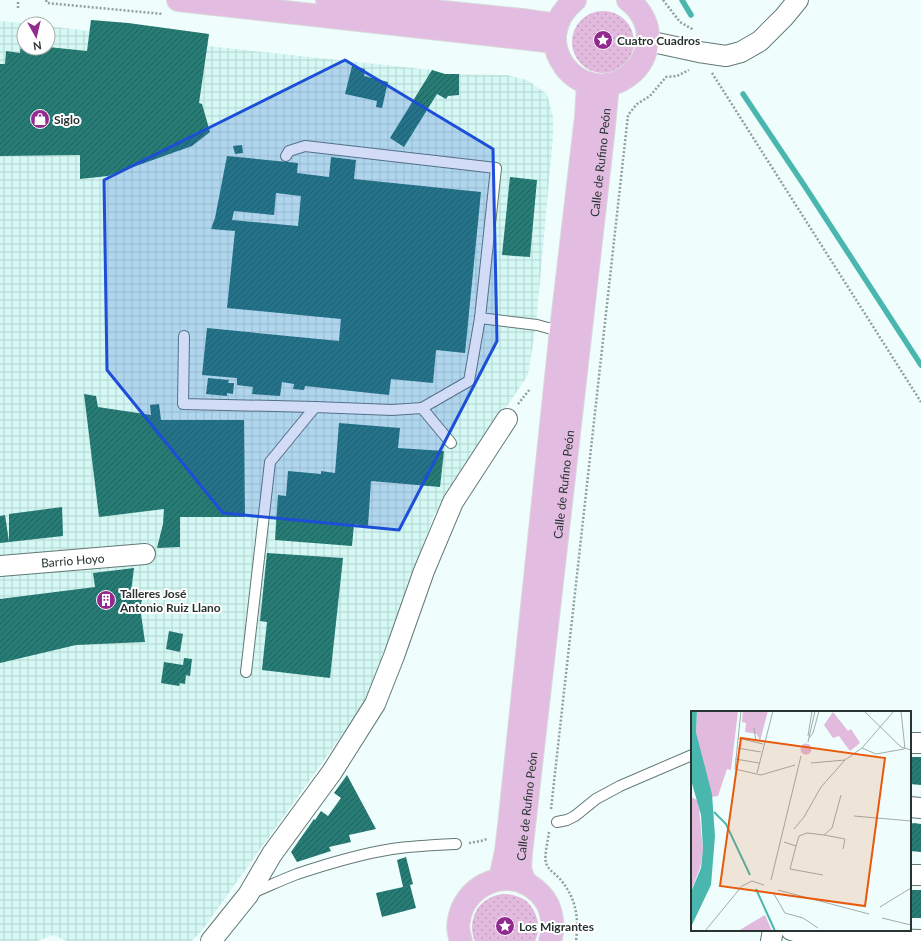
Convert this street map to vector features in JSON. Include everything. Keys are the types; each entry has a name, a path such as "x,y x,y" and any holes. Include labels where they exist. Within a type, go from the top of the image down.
{"main road":[{"path":"327,0 522,20 556,34"},
{"path":"575,0 564,11 556,34 558,54 567,70 577,78 598,83 616,82 625,78 632,73 643,59 648,41 647,27 642,15 628,0"},
{"path":"172,7 556,34"},
{"name":"Calle de Rufino Peón","path":"500,879 506,851 561,330 585,122 598,83"},
{"name":"Calle de Rufino Peón","path":"525,883 520,869 521,853 603,130 598,83"},
{"path":"461,941 458,931 458,920 461,910 472,893 481,886 490,882 500,879 509,879 525,883 541,894 550,911 552,920 553,930 550,941"}],"street":[{"path":"648,41 726,56 741,52 760,41 784,18 798,0"},
{"path":"212,941 248,895 272,854 332,772 375,704 394,656 424,570 454,502 507,419"},
{"name":"Barrio Hoyo","path":"0,566 145,554"},
{"path":"911,807 921,808"},
{"path":"772,941 773,931"},
{"path":"794,931 824,939 921,940"}],"lane":[{"path":"184,336 183,404 392,410 422,408 469,381 480,318 496,168 305,146 289,151 286,156"},
{"path":"480,318 537,325 561,330"},
{"path":"246,672 270,462 315,407"},
{"path":"422,408 451,443"},
{"path":"554,819 567,820 575,816 596,799 620,786 691,754"},
{"path":"248,895 296,875 360,856 392,849 456,844"}],"path":[{"path":"18,0 18,8"},
{"path":"46,0 48,3 172,7"},
{"path":"554,819 628,115 637,104 650,96 666,77 677,76 691,68 699,52 699,42 692,29 680,22 663,0"},
{"path":"699,52 921,402"},
{"path":"549,831 546,862 548,868 560,878 573,899 578,920 576,941"}],"highlighted area":[{"path":"345,60 493,149 497,341 399,530 223,513 107,370 104,180"}],"shaded area":[{"path":"603,11 615,14 625,20 631,30 634,42 631,54 625,64 615,70 603,73 591,70 581,64 575,54 572,42 575,30 581,20 591,14"},
{"path":"91,20 128,23 209,34 208,46 432,70 445,74 507,75 527,80 547,94 553,117 553,137 536,325 528,375 434,515 365,703 203,929 192,941 67,941 53,935 37,941 0,941 0,21 16,23 16,56 56,56 56,27 89,31"},
{"path":"507,894 525,900 533,908 538,925 535,941 475,941 472,923 479,906 483,902 493,897"}],"building":[{"path":"91,20 128,23 209,34 199,103 202,104 210,132 192,146 108,176 80,179 80,155 0,156 0,64 5,64 6,51 16,52 16,56 56,56 56,48 87,51"},
{"path":"352,66 365,69 364,76 388,82 382,108 376,107 377,101 345,94"},
{"path":"432,70 445,74 459,74 459,95 448,96 446,99 437,94 404,147 390,138"},
{"path":"242,145 243,153 235,154 233,146"},
{"path":"227,156 298,163 297,173 329,177 331,157 356,160 354,179 481,192 465,353 436,350 433,383 391,379 389,395 305,386 304,390 293,389 294,384 282,382 280,396 252,394 253,387 237,385 237,378 202,375 207,328 339,341 341,319 227,308 235,231 211,229 215,218","holes":["276,193 301,196 298,226 232,220 234,211 274,215"]},
{"path":"510,177 537,180 530,257 502,255"},
{"path":"208,378 229,380 228,383 234,383 233,394 227,393 227,396 206,394"},
{"path":"84,394 96,396 98,407 151,415 150,405 159,404 161,420 244,420 245,517 180,517 180,547 157,548 163,524 164,509 99,517"},
{"path":"339,423 400,428 398,448 444,451 440,487 371,481 368,526 354,524 352,546 275,540 278,495 286,496 288,471 321,474 321,471 335,473"},
{"path":"62,507 63,536 9,542 9,514"},
{"path":"5,515 9,542 0,543 0,516"},
{"path":"267,553 343,558 330,678 262,670 267,622 260,621"},
{"path":"134,568 131,592 145,590 140,607 145,642 76,645 0,663 0,599 95,587 93,573"},
{"path":"169,631 183,634 180,652 166,649"},
{"path":"184,658 192,659 190,676 186,675 185,684 180,683 179,686 161,683 164,662 183,665"},
{"path":"911,757 921,757 921,785 911,784"},
{"path":"347,775 376,829 349,835 351,842 329,847 331,851 297,862 291,852 321,811 328,816 341,798 334,793"},
{"path":"911,824 921,824 921,852 911,851"},
{"path":"406,857 413,884 410,885 416,908 382,917 376,893 403,887 397,860"},
{"path":"911,890 921,890 921,918 911,918"}],"waterway":[{"path":"682,0 691,15"},
{"path":"743,94 921,365"}],"place":[{"name":"Cuatro Cuadros","path":"603,40"},
{"name":"Siglo","path":"40,119"},
{"name":"Talleres José Antonio Ruiz Llano","path":"106,600"},
{"name":"Los Migrantes","path":"505,926"}]}
